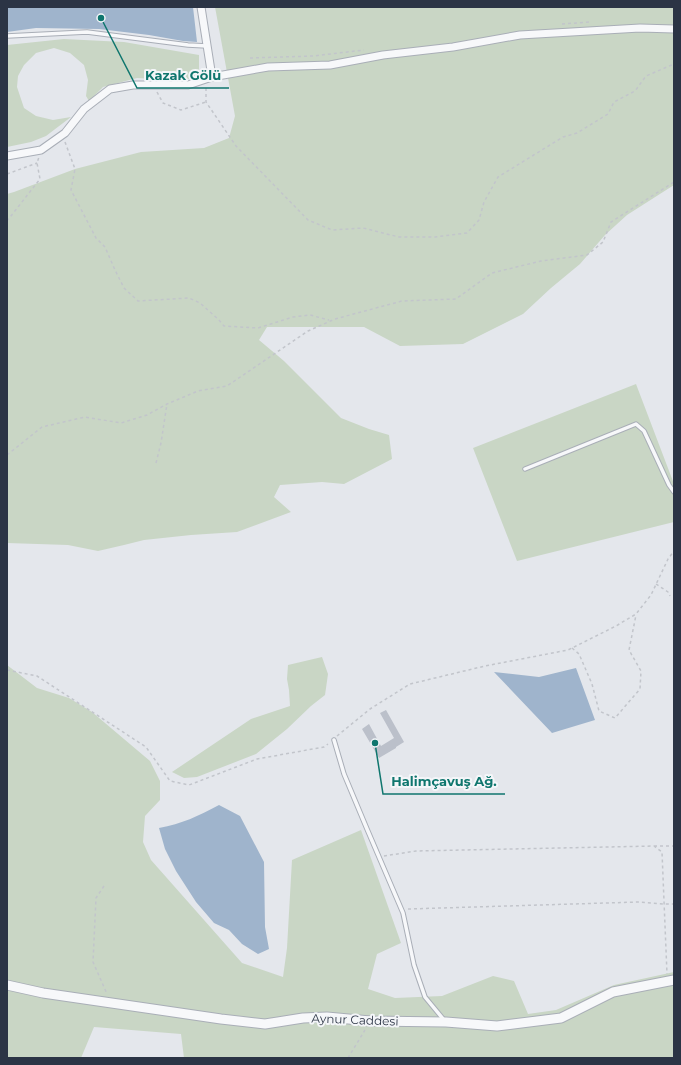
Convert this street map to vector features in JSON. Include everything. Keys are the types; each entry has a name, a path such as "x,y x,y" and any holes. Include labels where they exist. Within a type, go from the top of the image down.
{"street":[{"path":"201,7 207,46 209,78"},
{"path":"7,156 41,150 66,133 84,109 110,89 153,85 188,85 209,78 268,67 330,65 383,55 454,47 520,35 640,28 674,29"},
{"name":"Aynur Caddesi","path":"7,985 43,993 221,1020 265,1024 303,1018 327,1017 370,1022 446,1022 497,1026 562,1018 613,992 670,981"}],"lane":[{"path":"7,36 87,32 188,45 207,46"},
{"path":"525,469 636,424 644,431 669,485 674,492"},
{"path":"334,740 344,774 403,913 414,966 425,997 446,1022"}],"path":[{"path":"209,78 206,102 236,146 308,220 332,230 363,228 399,237 435,237 467,233 479,220 484,202 498,177 563,137 577,133 608,114 614,102 635,91 646,76 674,64"},
{"path":"153,85 163,103 181,110 206,102"},
{"path":"63,135 75,169 71,190 96,238 105,247 124,288 138,301 189,298 200,303 224,326 258,328 293,317 310,315 331,321"},
{"path":"7,221 40,178 37,163 41,150"},
{"path":"7,174 37,163"},
{"path":"7,455 42,426 85,417 121,423 147,415 167,404 198,391 227,386 308,331 335,319 402,301 456,299 492,273 541,261 587,255 604,242 611,222 674,182"},
{"path":"156,463 161,443 167,404"},
{"path":"7,670 37,676 146,747 170,780 189,786 257,759 324,747 370,708 410,684 485,666 568,650 616,626 636,614 651,595 668,559 674,551"},
{"path":"656,584 668,592 670,596"},
{"path":"572,648 579,654 592,684 599,711 615,718 640,689 641,671 629,650 636,614"},
{"path":"654,846 662,852 664,904 670,981"},
{"path":"378,856 416,852 674,846"},
{"path":"104,886 96,898 93,962 111,1003"},
{"path":"401,909 639,902 674,904"},
{"path":"348,1058 370,1022"}],"green space":[{"path":"215,7 674,7 674,185 627,215 605,235 580,264 523,314 463,344 400,346 364,327 267,327 259,340 284,361 341,418 389,435 392,459 344,484 322,482 280,485 274,497 291,512 237,532 144,540 98,551 68,545 7,543 7,194 75,169 141,152 204,148 229,138 235,116"},
{"path":"64,39 124,42 199,55 199,78 176,80 137,78 103,87 89,101 86,96 88,80 84,65 70,53 54,48 36,53 24,65 18,76 17,87 24,108 36,116 53,120 71,117 46,136 31,142 7,147 7,45"},
{"path":"636,384 674,484 674,522 517,561 473,448"},
{"path":"322,657 328,674 325,695 256,754 197,777 184,778 172,772 251,719 290,706 287,679 288,665"},
{"path":"7,665 37,688 69,698 92,712 150,761 160,781 160,800 145,816 143,842 151,860 242,963 283,977 287,948 292,860 361,830 401,943 377,954 368,989 395,998 442,996 493,976 514,981 528,1014 556,1010 614,985 674,972 674,1058 184,1058 181,1034 94,1027 81,1058 7,1058"}],"water":[{"path":"7,7 193,7 197,42 99,29 36,28 7,32"},
{"path":"576,668 595,720 552,733 494,672 539,677"},
{"path":"219,805 240,816 264,862 265,927 269,949 258,954 242,944 229,930 214,923 196,902 176,871 165,849 159,828 190,819"}],"building":[{"path":"386,710 404,742 379,758 362,729 369,724 381,746 394,738 380,713"}],"place":[{"name":"Kazak Gölü","path":"101,18"},
{"name":"Halimçavuş Ağ.","path":"375,743"}]}
